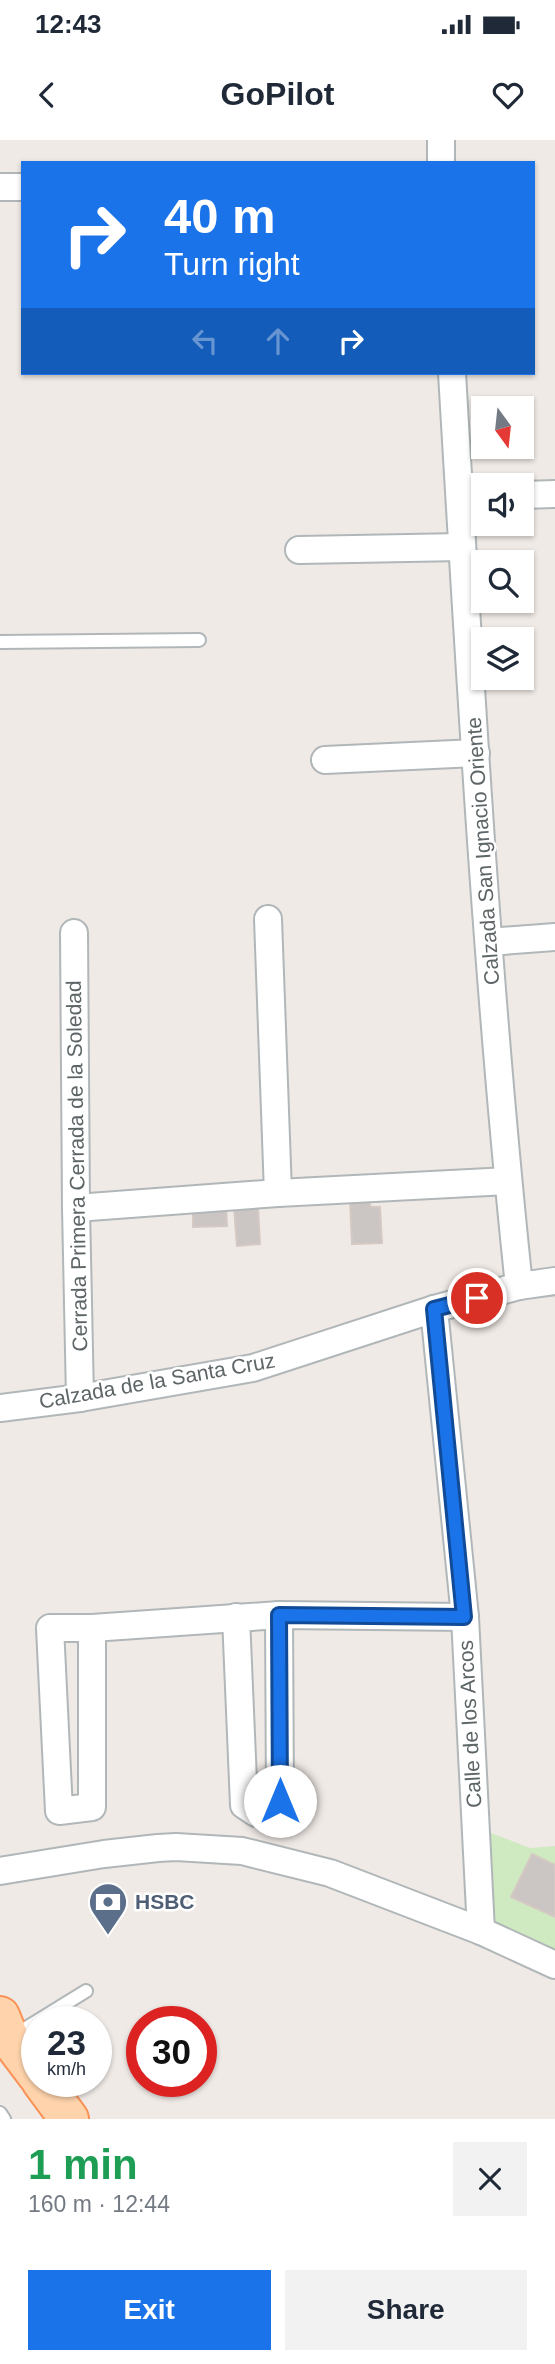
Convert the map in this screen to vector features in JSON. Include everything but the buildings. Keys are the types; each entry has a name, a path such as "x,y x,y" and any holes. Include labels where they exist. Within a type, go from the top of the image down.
{"main road":[{"path":"5,2027 21,2051"},
{"path":"53,2097 69,2119"}],"street":[{"path":"441,140 441,161"},
{"path":"0,187 21,187"},
{"name":"Calzada San Ignacio Oriente","path":"452,375 471,496 462,547 489,942 519,1286"},
{"path":"534,495 555,494"},
{"path":"299,550 462,547"},
{"path":"325,760 475,753"},
{"path":"268,919 278,1193"},
{"name":"Cerrada Primera Cerrada de la Soledad","path":"74,933 80,1398"},
{"path":"489,942 555,937"},
{"path":"76,1208 278,1193 508,1181"},
{"name":"Calzada de la Santa Cruz","path":"0,1408 80,1398 253,1368 434,1309 519,1286 555,1281"},
{"name":"Calle de los Arcos","path":"434,1309 464,1617 481,1931"},
{"path":"92,1628 92,1807 59,1811 50,1628 92,1628 279,1615 464,1617"},
{"path":"236,1617 244,1805 256,1813 270,1812 280,1801 279,1615"},
{"path":"0,1871 158,1848 242,1851 330,1873 481,1931 555,1965"}],"lane":[{"path":"0,642 199,640"},
{"path":"5,2027 86,1991"},
{"path":"0,2113 4,2119"}],"green space":[{"path":"478,1828 530,1848 555,1846 555,1865 532,1855 512,1897 555,1917 555,1965 481,1931"}],"place":[{"name":"HSBC","path":"108,1936"}],"route":[{"path":"280,1801 279,1615 464,1617 434,1309 477,1298"}]}
